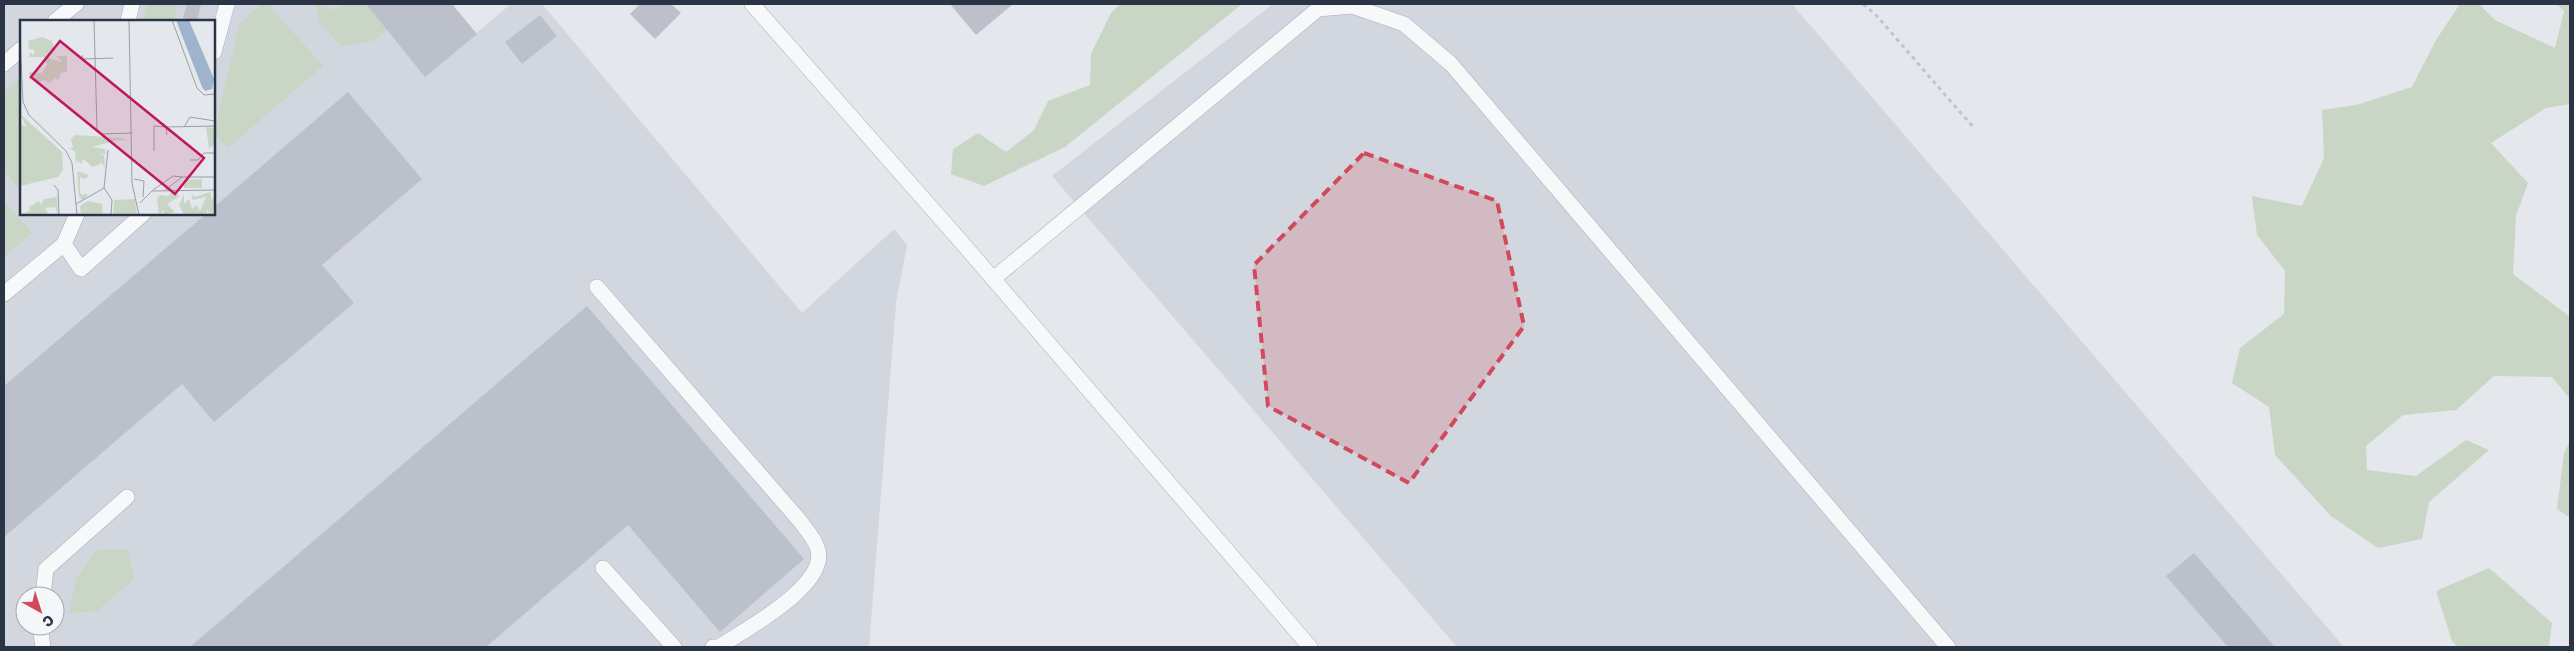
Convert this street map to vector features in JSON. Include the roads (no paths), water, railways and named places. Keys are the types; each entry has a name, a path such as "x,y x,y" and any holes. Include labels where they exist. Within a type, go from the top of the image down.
{"lane":[{"path":"56,20 76,4"},
{"path":"128,20 132,4"},
{"path":"215,48 227,4"},
{"path":"752,4 993,279 1310,647"},
{"path":"993,279 1318,9 1352,6 1404,24 1450,64 1948,647"},
{"path":"4,64 20,51"},
{"path":"4,294 64,244 77,215"},
{"path":"64,244 81,269 142,215"},
{"path":"597,287 800,521 818,549 816,572 792,599 719,647 713,647"},
{"path":"44,586 46,569 127,497"},
{"path":"603,568 674,647"}]}
